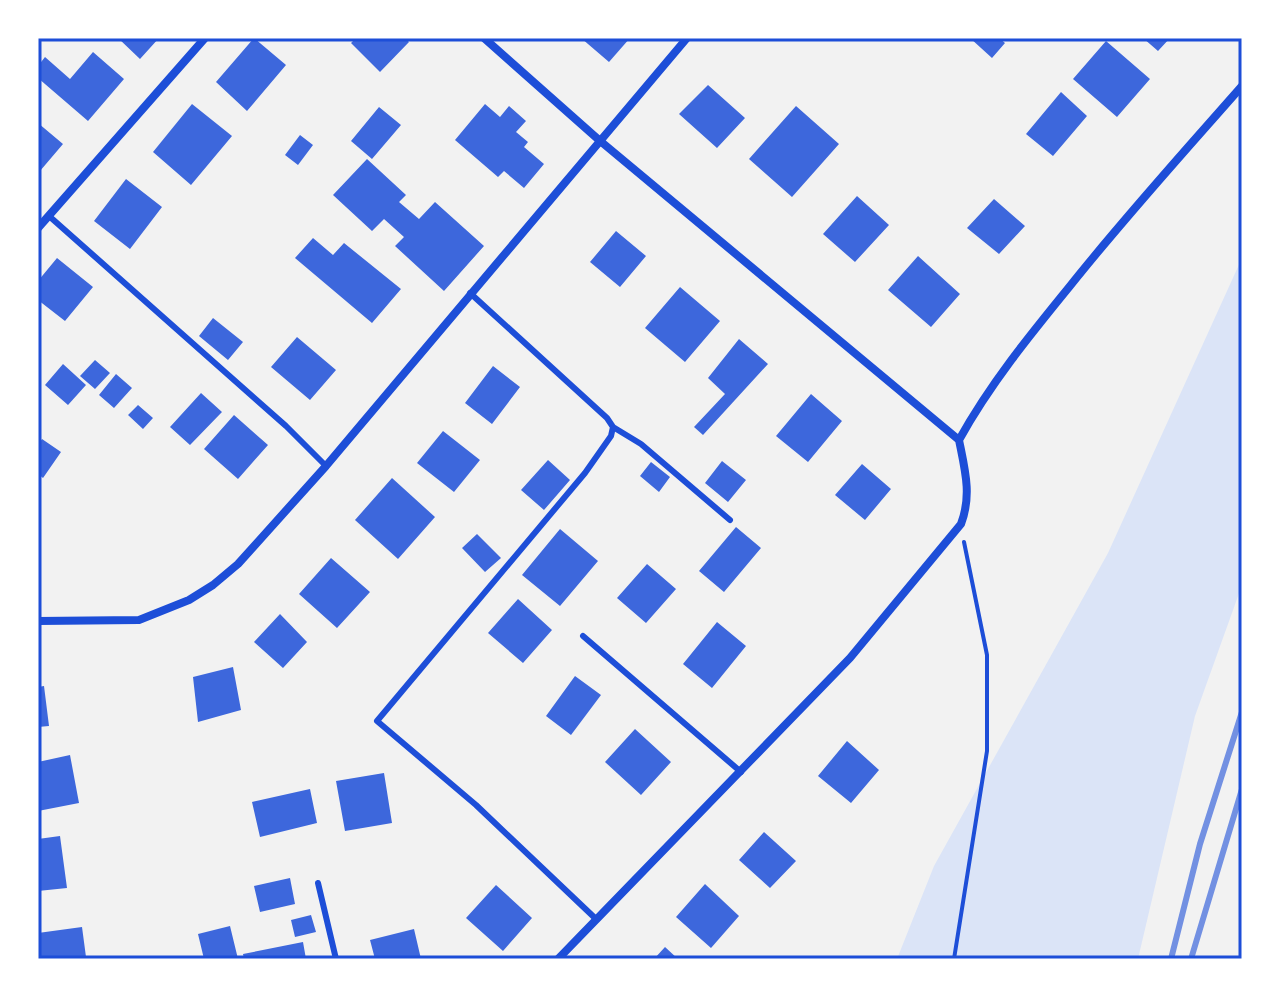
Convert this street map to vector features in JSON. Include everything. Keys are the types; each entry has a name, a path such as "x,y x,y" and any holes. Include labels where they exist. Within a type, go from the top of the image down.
{"street":[{"path":"38,228 205,38"},
{"path":"484,38 599,140 959,440 968,485 967,509 961,524 850,658 558,959"},
{"path":"38,621 139,620 189,600 238,564 326,466 687,38"},
{"path":"959,440 985,396 1027,338 1106,241 1242,86"}],"lane":[{"path":"49,216 286,426 326,466"},
{"path":"470,293 607,418 613,427 641,444 730,520"},
{"path":"596,919 476,805 377,721 585,473 611,436 613,427"},
{"path":"583,636 741,772"},
{"path":"318,883 336,959"}],"path":[{"path":"954,959 987,751 987,655 961,524"}],"shaded area":[{"path":"1242,258 1242,585 1195,716 1138,959 897,959 934,866 1108,553"}],"building":[{"path":"118,38 159,38 140,59"},
{"path":"254,38 286,65 247,111 216,82"},
{"path":"356,38 405,38 409,42 380,72 351,43"},
{"path":"581,38 630,38 609,62"},
{"path":"970,38 999,38 1005,43 992,58"},
{"path":"1143,38 1170,38 1158,51"},
{"path":"1106,41 1150,79 1117,117 1073,79"},
{"path":"93,52 124,79 88,121 38,78 38,66 45,57 70,79"},
{"path":"708,85 745,118 717,148 679,114"},
{"path":"1061,92 1087,116 1053,156 1026,134"},
{"path":"192,104 232,136 191,185 153,152"},
{"path":"485,104 500,117 509,106 526,121 516,132 528,142 524,147 544,164 524,188 504,171 498,177 455,140"},
{"path":"796,106 839,144 792,197 749,159"},
{"path":"379,107 401,125 372,159 351,141"},
{"path":"38,123 63,144 40,171 38,169"},
{"path":"300,135 313,145 298,165 285,155"},
{"path":"367,159 406,195 399,202 419,219 435,202 484,246 444,291 395,246 404,237 384,219 372,231 333,195"},
{"path":"126,179 162,207 130,249 94,221"},
{"path":"857,196 889,225 855,262 823,234"},
{"path":"994,199 1025,226 999,254 967,228"},
{"path":"616,231 646,256 620,287 590,262"},
{"path":"313,238 333,255 344,243 401,289 372,323 295,258"},
{"path":"918,256 960,294 931,327 888,290"},
{"path":"57,258 93,287 65,321 38,300 38,281"},
{"path":"680,287 720,321 685,362 645,328"},
{"path":"213,318 243,342 228,360 199,336"},
{"path":"297,337 336,370 310,400 271,367"},
{"path":"739,339 768,364 703,435 694,427 725,394 708,378"},
{"path":"95,360 110,373 95,389 80,376"},
{"path":"63,364 86,385 68,405 45,385"},
{"path":"493,366 520,387 492,424 465,403"},
{"path":"116,374 132,388 114,408 99,395"},
{"path":"201,393 222,412 190,445 170,427"},
{"path":"811,394 842,421 808,462 776,436"},
{"path":"138,405 153,418 143,429 128,415"},
{"path":"234,415 268,445 238,479 204,449"},
{"path":"443,431 480,460 454,492 417,463"},
{"path":"42,439 61,452 43,478 38,474 38,445"},
{"path":"548,460 570,480 544,510 521,490"},
{"path":"722,461 746,480 728,502 705,483"},
{"path":"651,462 670,477 659,492 640,476"},
{"path":"862,464 891,489 865,520 835,495"},
{"path":"392,478 435,517 398,559 355,520"},
{"path":"736,527 761,548 724,592 699,571"},
{"path":"560,529 598,561 560,606 522,575"},
{"path":"477,534 501,558 485,572 462,548"},
{"path":"331,558 370,592 337,628 299,594"},
{"path":"647,564 676,589 646,623 617,598"},
{"path":"518,599 552,630 523,663 488,633"},
{"path":"280,614 307,642 283,668 254,642"},
{"path":"717,622 746,646 712,688 683,664"},
{"path":"233,667 241,710 198,722 193,677"},
{"path":"575,676 601,695 571,735 546,716"},
{"path":"44,686 49,726 38,727 38,687"},
{"path":"635,729 671,762 641,795 605,762"},
{"path":"847,741 879,770 851,803 818,776"},
{"path":"70,755 79,803 38,811 38,762"},
{"path":"384,773 392,823 345,831 336,781"},
{"path":"310,789 317,823 260,837 252,802"},
{"path":"764,832 796,861 770,888 739,860"},
{"path":"60,836 67,888 38,891 38,839"},
{"path":"290,878 295,904 260,912 254,886"},
{"path":"705,884 739,916 711,948 676,917"},
{"path":"496,885 532,918 503,951 466,918"},
{"path":"311,915 316,932 295,937 291,920"},
{"path":"230,926 238,959 204,959 198,934"},
{"path":"82,927 86,957 38,959 38,933"},
{"path":"414,929 421,959 375,959 370,940"},
{"path":"303,942 306,959 244,959 243,954"},
{"path":"665,947 678,959 654,959"}],"railway":[{"path":"1171,959 1200,844 1242,712"},
{"path":"1191,959 1242,789"}]}
